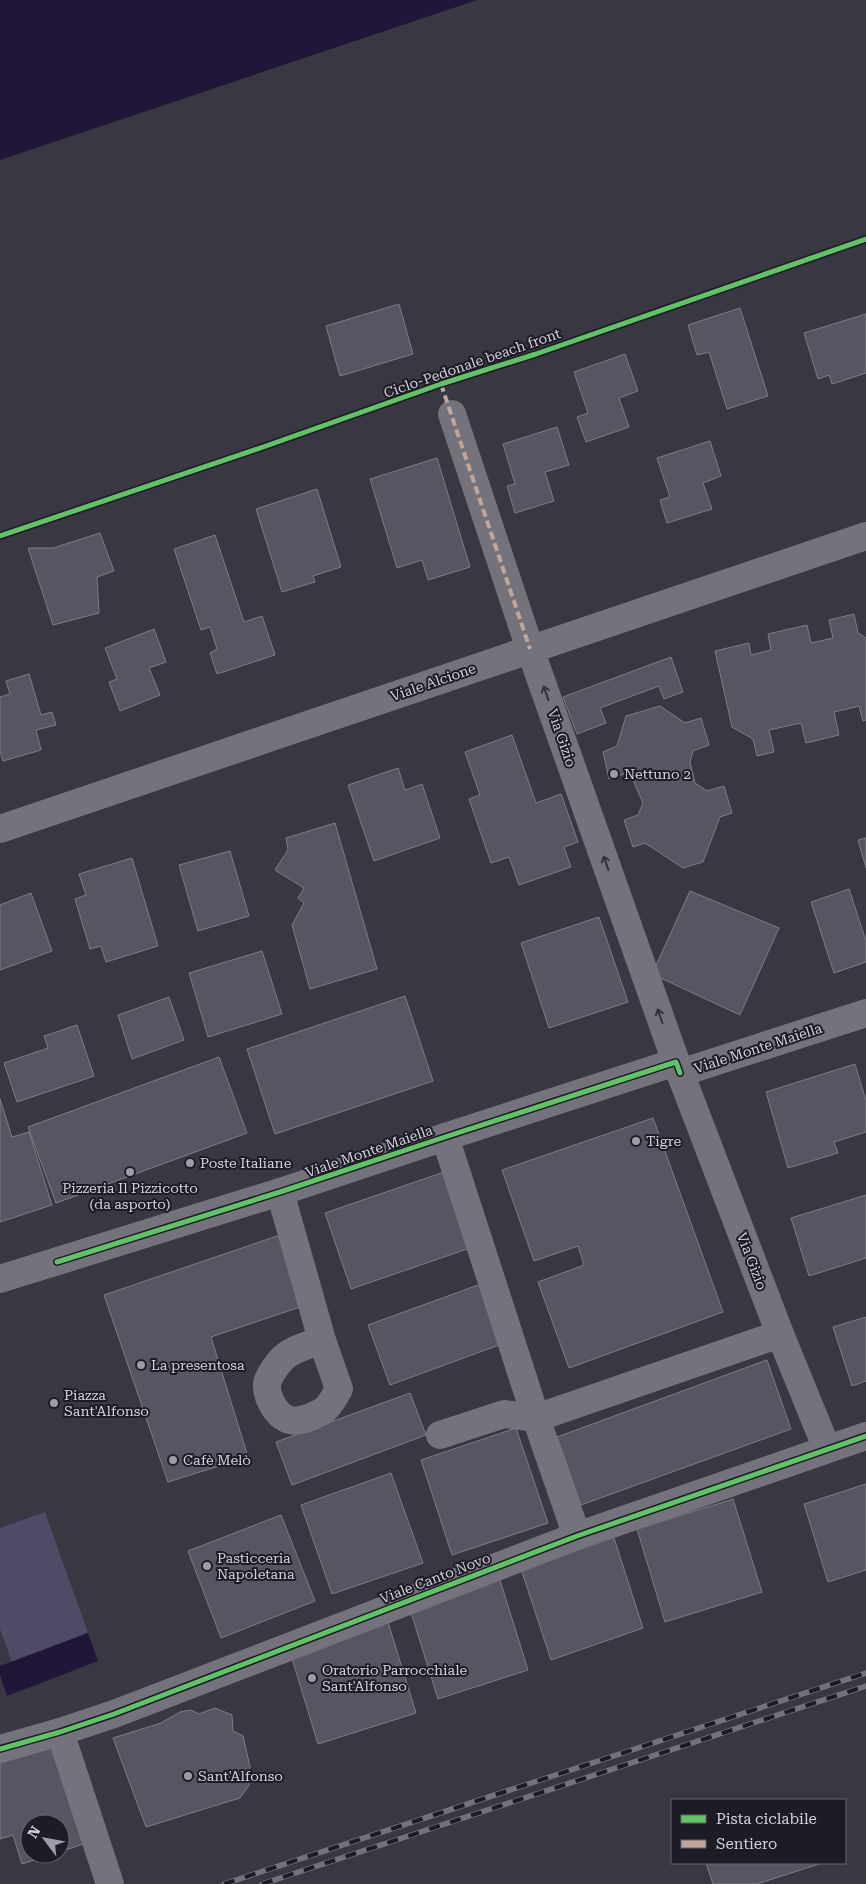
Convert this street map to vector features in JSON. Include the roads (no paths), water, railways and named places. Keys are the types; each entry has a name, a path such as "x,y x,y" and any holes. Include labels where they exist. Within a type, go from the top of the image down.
{"street":[{"name":"Via Gizio","path":"452,414 530,649 678,1068 780,1334 827,1448"},
{"name":"Viale Alcione","path":"0,830 866,536"},
{"name":"Viale Monte Maiella","path":"0,1279 280,1192 445,1137 866,1013"},
{"path":"445,1137 536,1418 578,1536"},
{"path":"280,1192 322,1340"},
{"path":"440,1435 504,1414 536,1418 780,1334"},
{"name":"Viale Canto Novo","path":"7,1747 114,1714 578,1536 866,1436"},
{"path":"60,1732 110,1884"}],"railway":[{"path":"224,1884 866,1673"},
{"path":"262,1884 866,1686"}],"place":[{"name":"Nettuno 2","path":"614,774"},
{"name":"Tigre","path":"636,1141"},
{"name":"Poste Italiane","path":"190,1163"},
{"name":"Pizzeria Il Pizzicotto (da asporto)","path":"130,1172"},
{"name":"La presentosa","path":"141,1365"},
{"name":"Piazza Sant'Alfonso","path":"54,1403"},
{"name":"Cafè Melò","path":"173,1460"},
{"name":"Pasticceria Napoletana","path":"207,1566"},
{"name":"Oratorio Parrocchiale Sant'Alfonso","path":"312,1678"},
{"name":"Sant'Alfonso","path":"188,1776"}]}
